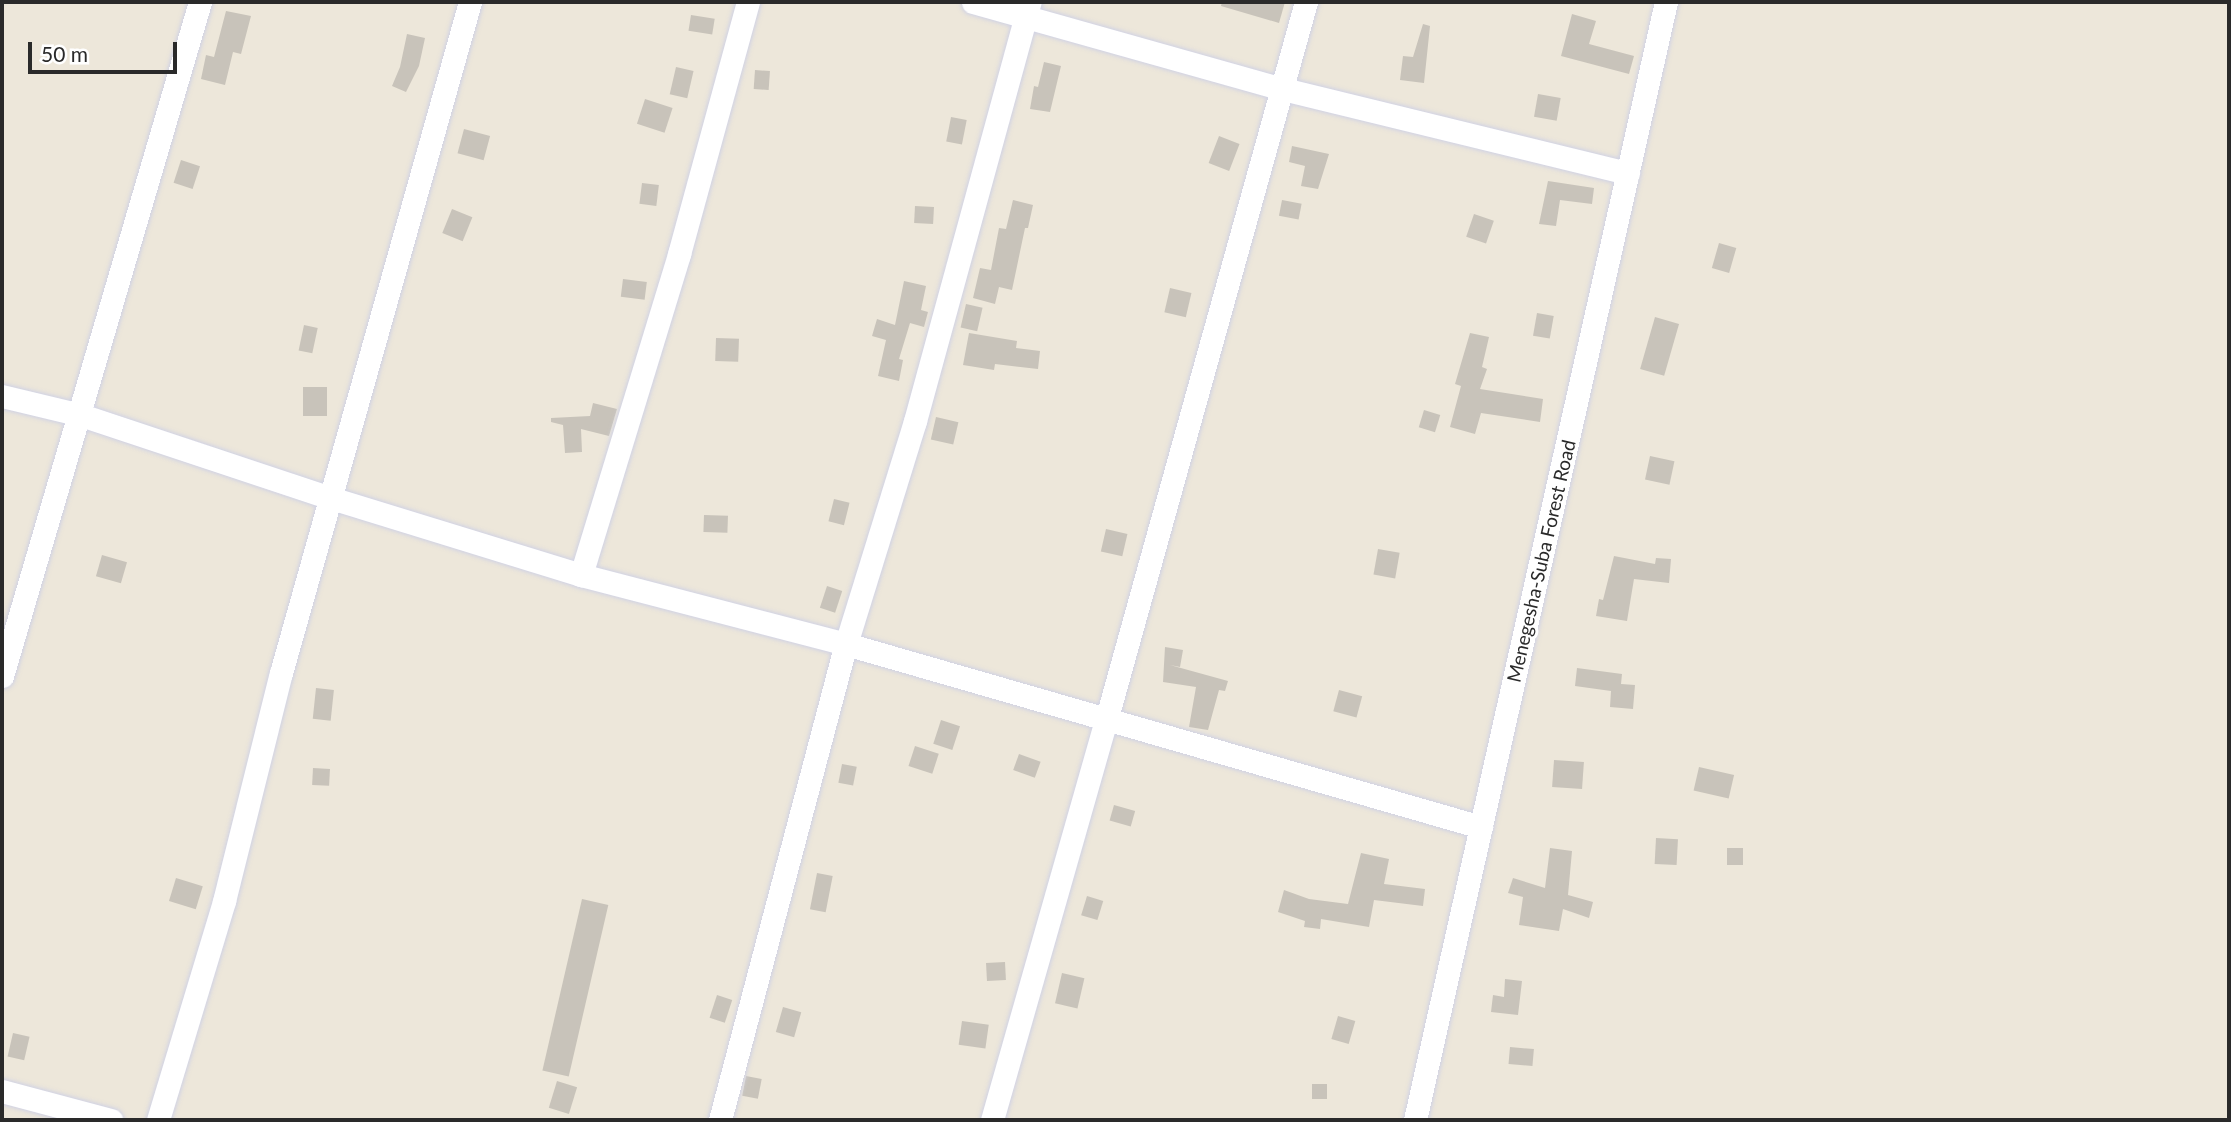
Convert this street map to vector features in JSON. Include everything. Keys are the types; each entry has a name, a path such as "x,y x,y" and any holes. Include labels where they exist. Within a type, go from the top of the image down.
{"street":[{"path":"2,676 200,2"},
{"path":"158,1120 225,901 281,673 470,2"},
{"path":"581,575 679,254 748,2"},
{"path":"973,2 1028,10 1283,89 1628,173"},
{"path":"992,1120 1106,722 1306,2"},
{"name":"Menegesha-Suba Forest Road","path":"1415,1120 1666,2"},
{"path":"720,1120 846,644 915,422 1028,10"},
{"path":"2,396 80,415 331,498 581,575 846,644 1106,722 1481,827"},
{"path":"2,1091 111,1120"}],"building":[{"path":"1222,2 1285,2 1279,23 1221,6"},
{"path":"226,11 251,16 241,54 233,52 225,85 201,79 206,55 214,57"},
{"path":"1572,14 1596,21 1589,44 1634,56 1629,74 1561,56"},
{"path":"691,15 715,19 712,35 688,31"},
{"path":"1423,24 1430,26 1424,83 1400,80 1403,56 1413,57"},
{"path":"407,34 425,38 419,66 406,92 392,86 400,67"},
{"path":"1044,62 1061,66 1050,112 1030,109 1034,86 1038,87"},
{"path":"676,67 694,71 687,98 670,94"},
{"path":"755,70 770,71 769,90 754,89"},
{"path":"1538,94 1561,98 1557,121 1534,117"},
{"path":"645,99 673,108 665,133 637,124"},
{"path":"951,117 967,120 962,145 946,142"},
{"path":"464,129 490,136 484,160 458,153"},
{"path":"1219,136 1240,144 1229,171 1209,163"},
{"path":"1292,146 1329,154 1318,189 1301,186 1305,166 1289,162"},
{"path":"181,160 200,166 193,189 174,183"},
{"path":"1548,181 1594,188 1592,204 1560,200 1556,226 1539,224"},
{"path":"642,183 659,185 656,206 639,204"},
{"path":"1013,200 1033,205 1028,228 1025,228 1012,290 999,287 995,304 973,298 980,268 991,270 999,228 1006,229"},
{"path":"1282,200 1302,204 1299,220 1279,216"},
{"path":"915,206 934,207 933,224 914,223"},
{"path":"452,209 472,217 463,241 442,233"},
{"path":"1474,214 1494,221 1486,244 1466,237"},
{"path":"1719,243 1736,248 1729,273 1712,268"},
{"path":"623,279 647,282 645,300 621,297"},
{"path":"904,281 926,286 921,310 928,312 924,327 910,323 899,359 903,360 899,381 878,376 886,340 872,336 877,319 895,325"},
{"path":"1170,288 1191,293 1186,317 1164,312"},
{"path":"966,304 983,308 977,331 961,327"},
{"path":"1537,313 1554,316 1550,339 1533,336"},
{"path":"1655,317 1679,324 1664,376 1640,369"},
{"path":"304,325 318,328 312,353 299,350"},
{"path":"969,333 1017,341 1016,348 1040,351 1038,369 995,364 994,370 963,365"},
{"path":"1470,333 1489,337 1482,367 1487,369 1480,389 1543,399 1540,422 1481,413 1475,434 1450,427 1461,386 1455,384"},
{"path":"716,338 739,339 738,362 715,361"},
{"path":"303,387 327,387 327,416 303,416"},
{"path":"593,403 617,409 609,436 581,429 582,452 565,453 563,425 551,422 551,418 590,416"},
{"path":"1424,410 1440,415 1435,432 1419,427"},
{"path":"936,417 958,422 953,445 931,439"},
{"path":"1650,456 1674,461 1669,485 1645,479"},
{"path":"834,499 850,503 844,525 828,521"},
{"path":"704,515 728,516 727,533 703,532"},
{"path":"1106,529 1127,534 1122,556 1101,551"},
{"path":"1378,549 1400,553 1395,578 1373,575"},
{"path":"102,555 127,562 121,583 96,576"},
{"path":"1614,556 1655,564 1656,558 1671,559 1669,583 1634,579 1627,621 1596,616 1599,599 1603,600"},
{"path":"827,586 842,591 835,613 820,608"},
{"path":"1165,647 1183,650 1180,667 1170,665 1228,681 1225,691 1219,690 1208,730 1189,727 1196,687 1163,682"},
{"path":"1577,668 1622,674 1621,684 1635,685 1633,709 1610,707 1611,691 1575,686"},
{"path":"316,688 334,690 331,721 313,719"},
{"path":"1339,690 1362,696 1356,717 1333,711"},
{"path":"941,720 960,726 952,750 933,744"},
{"path":"915,746 939,754 932,774 909,766"},
{"path":"1019,754 1041,762 1035,778 1013,770"},
{"path":"1554,760 1584,762 1582,789 1552,787"},
{"path":"842,764 857,767 853,786 838,783"},
{"path":"1699,767 1734,775 1729,798 1694,790"},
{"path":"313,768 330,769 329,786 312,785"},
{"path":"1114,805 1135,811 1131,826 1110,820"},
{"path":"1656,838 1678,839 1677,865 1655,864"},
{"path":"1550,848 1572,851 1568,895 1593,902 1589,918 1563,909 1559,931 1519,925 1523,897 1508,893 1513,878 1545,888"},
{"path":"1727,848 1743,848 1743,865 1727,865"},
{"path":"1361,853 1389,859 1384,884 1425,889 1423,906 1374,900 1369,927 1321,919 1320,929 1304,927 1305,921 1278,912 1284,890 1309,899 1348,904"},
{"path":"817,873 833,876 826,912 810,909"},
{"path":"176,878 203,886 196,909 169,901"},
{"path":"1087,896 1103,901 1097,920 1081,915"},
{"path":"582,899 608,905 569,1077 542,1070"},
{"path":"1005,962 1006,980 987,981 986,963"},
{"path":"1062,973 1084,978 1077,1008 1055,1003"},
{"path":"1505,979 1522,981 1518,1015 1491,1012 1493,995 1504,997"},
{"path":"717,995 732,1000 725,1023 710,1018"},
{"path":"783,1007 801,1012 794,1037 776,1032"},
{"path":"1338,1016 1355,1021 1349,1044 1331,1039"},
{"path":"962,1021 989,1025 985,1049 959,1045"},
{"path":"13,1033 30,1037 24,1060 8,1056"},
{"path":"1510,1047 1534,1049 1532,1066 1509,1064"},
{"path":"746,1076 762,1079 758,1099 742,1096"},
{"path":"557,1081 577,1087 569,1114 549,1108"},
{"path":"1312,1084 1327,1084 1327,1099 1312,1099"}]}
